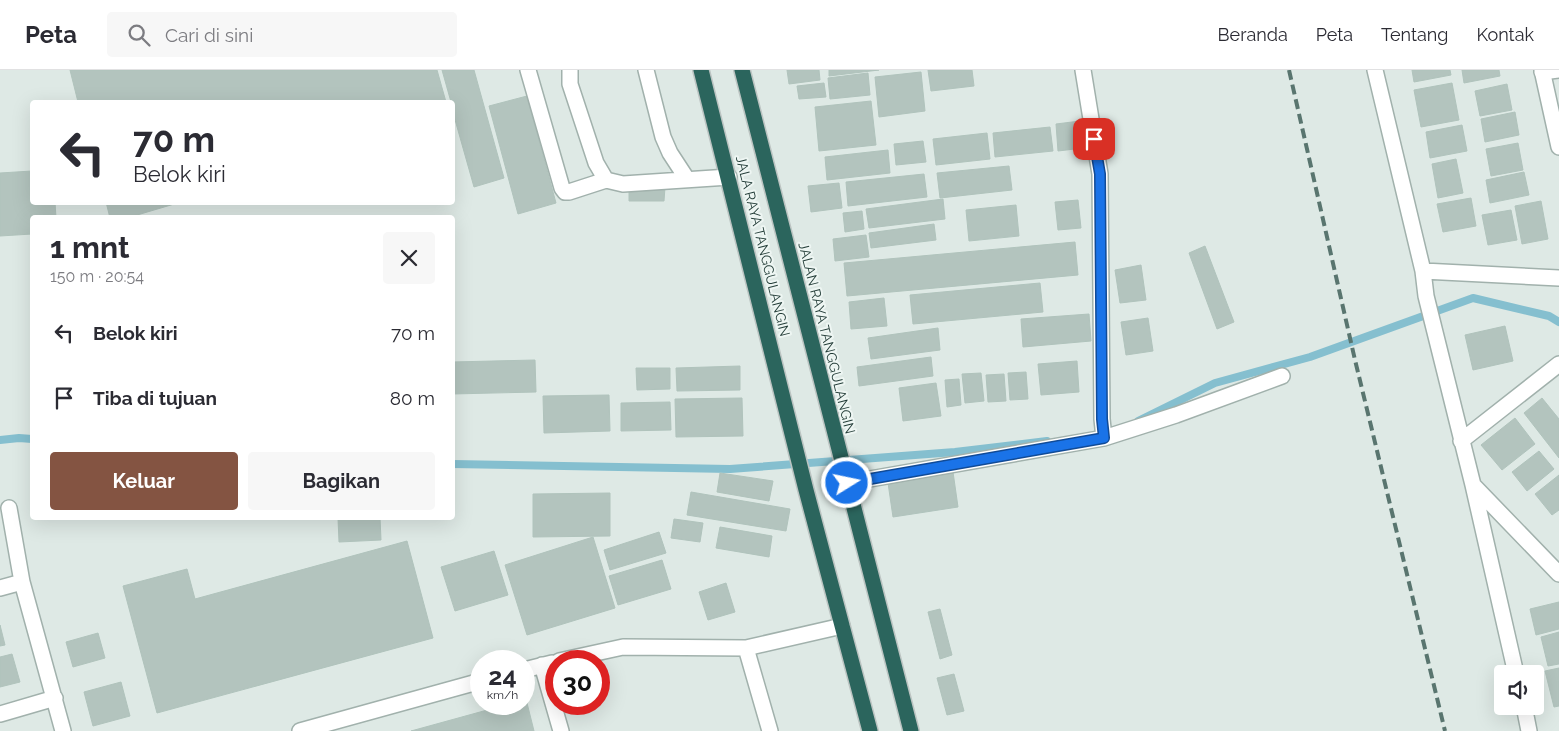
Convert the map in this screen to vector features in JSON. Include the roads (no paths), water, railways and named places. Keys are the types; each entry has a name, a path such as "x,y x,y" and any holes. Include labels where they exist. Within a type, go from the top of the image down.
{"highway":[{"name":"JALA RAYA TANGGULANGIN","path":"701,70 842,626"},
{"name":"JALAN RAYA TANGGULANGIN","path":"742,70 912,731"},
{"path":"842,626 870,731"}],"street":[{"path":"528,70 562,188 565,192 606,180 623,184 729,177"},
{"path":"570,70 570,84 596,163 606,180"},
{"path":"646,70 663,136 670,153 687,179"},
{"path":"1083,70 1100,174 1102,407 1104,436"},
{"path":"1374,70 1423,270 1426,296 1460,441 1473,486 1514,665"},
{"path":"1559,70 1542,71 1559,147"},
{"path":"1423,270 1559,278"},
{"path":"1460,441 1559,364"},
{"path":"846,477 1104,436 1176,415 1282,376"},
{"path":"1473,486 1559,574"},
{"path":"9,508 22,582 55,698 59,730"},
{"path":"0,588 22,582"},
{"path":"610,650 623,647 746,648 842,626"},
{"path":"746,648 770,731"},
{"path":"300,731 470,684"},
{"path":"0,714 55,698"},
{"path":"559,715 561,731"},
{"path":"1526,715 1529,731"}],"waterway":[{"path":"1138,421 1215,383 1310,357 1473,298 1549,316 1559,322"},
{"path":"0,440 30,439"},
{"path":"455,464 730,469 955,452 1047,441"}],"railway":[{"path":"1289,70 1355,360 1445,731"}]}
